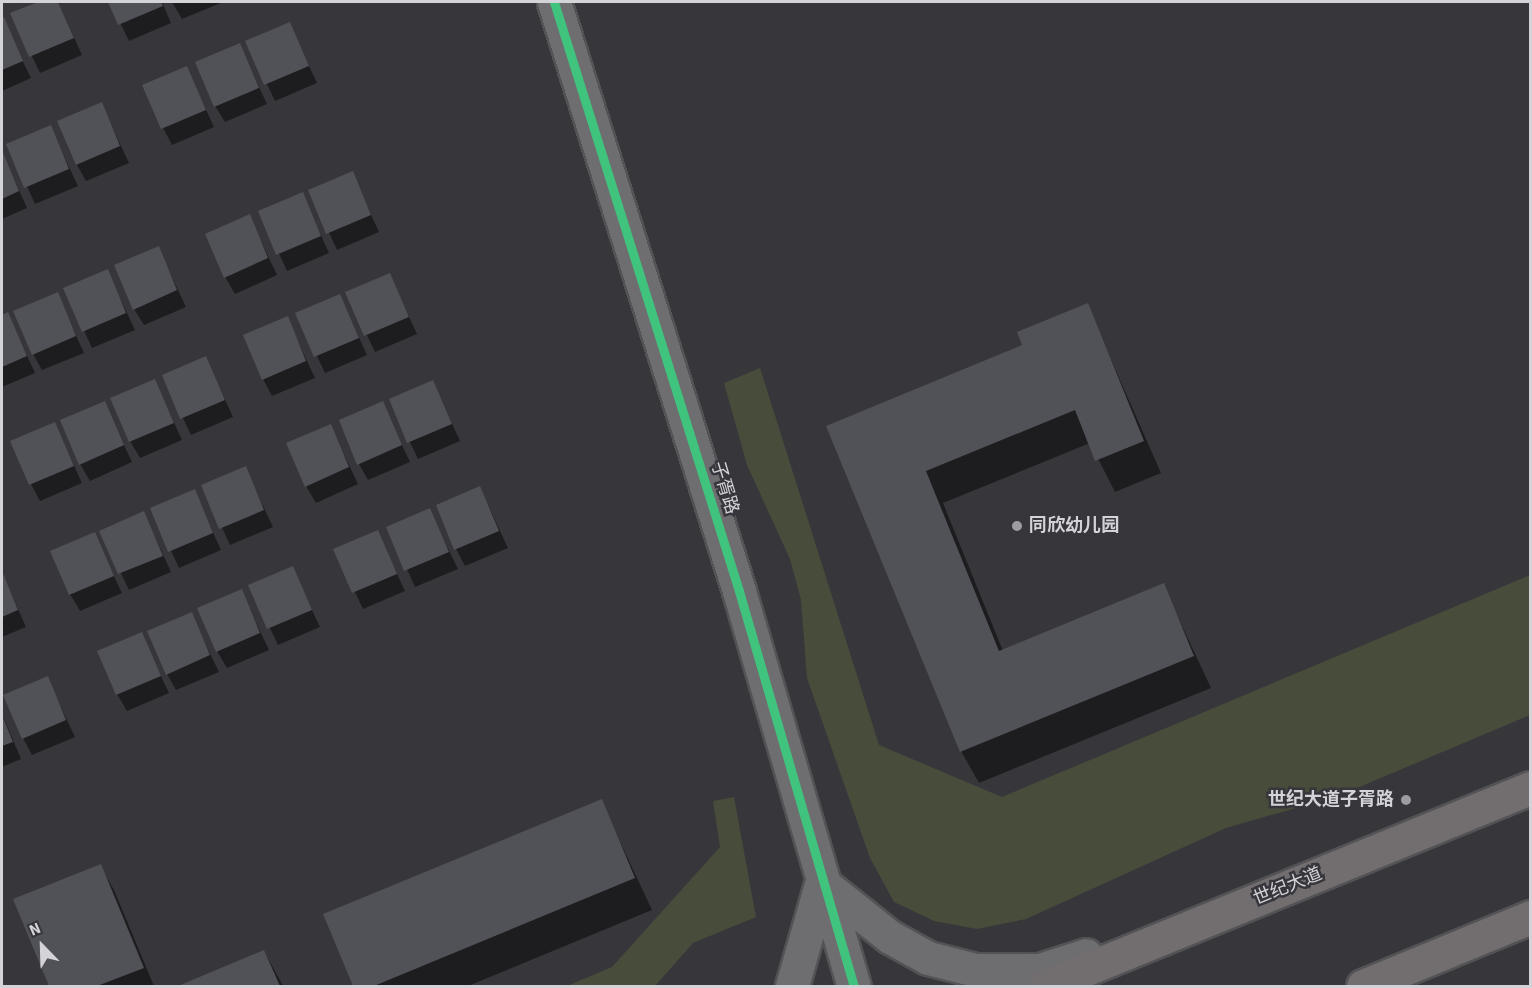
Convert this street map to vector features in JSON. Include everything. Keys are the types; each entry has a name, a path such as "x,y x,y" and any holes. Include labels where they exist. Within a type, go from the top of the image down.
{"main road":[{"name":"世纪大道","path":"1045,987 1530,788"},
{"path":"1364,987 1530,917"}],"street":[{"name":"子胥路","path":"554,2 740,591 822,883 854,987"},
{"path":"792,987 822,883 890,937 928,958 975,970 1040,970 1192,926"}],"green space":[{"path":"760,368 879,745 1002,797 1530,575 1530,715 1338,796 1226,828 1026,919 977,929 934,921 894,902 870,858 807,678 801,600 790,559 747,465 724,383"},
{"path":"734,797 756,917 693,943 655,986 567,986 612,967 720,847 713,801"}],"building":[{"path":"38,2 58,2 74,38 29,57 10,13"},
{"path":"108,2 161,2 163,6 118,25"},
{"path":"4,17 23,61 2,70 2,18"},
{"path":"290,22 309,66 264,85 245,41"},
{"path":"240,43 259,88 214,107 195,62"},
{"path":"187,66 206,110 161,129 142,85"},
{"path":"102,102 120,146 76,165 57,121"},
{"path":"51,125 69,169 24,188 6,144"},
{"path":"2,150 19,191 2,199"},
{"path":"353,171 371,215 326,234 308,190"},
{"path":"303,192 321,236 276,255 258,211"},
{"path":"250,214 268,258 224,278 205,234"},
{"path":"159,246 177,290 133,310 114,265"},
{"path":"108,269 126,313 82,332 63,288"},
{"path":"390,273 409,317 364,336 345,292"},
{"path":"58,292 76,336 32,355 13,311"},
{"path":"340,294 359,338 314,357 295,313"},
{"path":"1088,303 1144,441 1095,461 1075,410 926,471 999,651 1164,583 1194,656 960,752 826,426 1022,345 1017,332"},
{"path":"8,312 27,356 2,367 2,315"},
{"path":"288,316 306,361 262,380 243,335"},
{"path":"206,356 225,400 180,419 162,375"},
{"path":"155,379 174,423 129,442 110,398"},
{"path":"433,380 452,424 407,443 389,399"},
{"path":"105,401 124,445 79,465 60,420"},
{"path":"383,401 402,445 357,465 339,420"},
{"path":"55,422 74,466 29,485 10,441"},
{"path":"331,424 349,467 305,487 286,443"},
{"path":"246,466 264,510 219,529 201,485"},
{"path":"480,486 499,531 454,550 436,505"},
{"path":"195,489 213,533 168,552 150,508"},
{"path":"430,508 449,552 404,571 386,527"},
{"path":"144,511 163,556 118,574 99,531"},
{"path":"378,530 397,574 352,593 333,549"},
{"path":"95,532 114,576 69,595 50,551"},
{"path":"293,566 312,610 267,629 248,585"},
{"path":"2,571 18,610 2,617"},
{"path":"242,589 260,633 216,652 197,608"},
{"path":"192,612 210,655 166,675 147,631"},
{"path":"142,632 161,676 116,695 97,651"},
{"path":"48,676 66,720 22,739 3,695"},
{"path":"2,715 13,742 2,746"},
{"path":"602,799 635,878 374,986 353,986 323,914"},
{"path":"101,864 144,968 97,986 49,986 13,899"},
{"path":"264,950 280,986 178,986"}],"cycle path":[{"path":"554,2 739,591 854,986"}],"place":[{"name":"同欣幼儿园","path":"1017,526"},
{"name":"世纪大道子胥路","path":"1406,800"}]}
